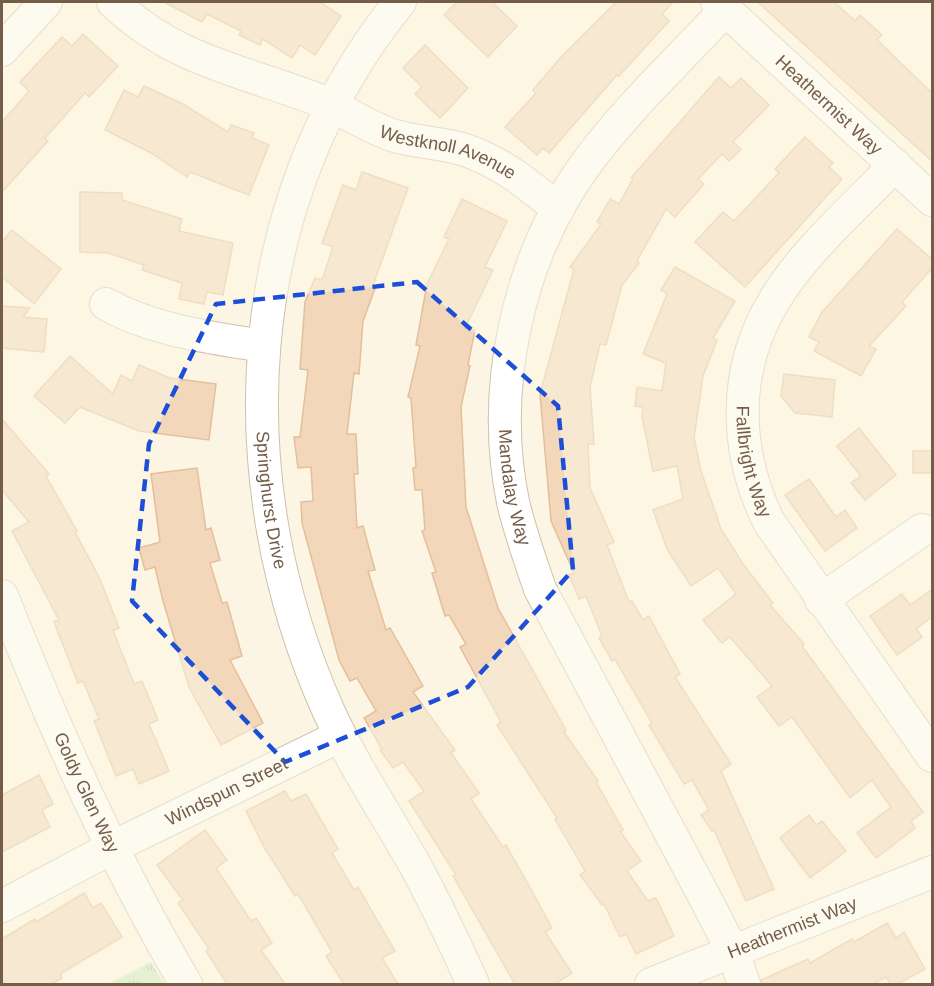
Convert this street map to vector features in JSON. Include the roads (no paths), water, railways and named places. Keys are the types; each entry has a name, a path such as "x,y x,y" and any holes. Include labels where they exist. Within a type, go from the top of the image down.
{"street":[{"path":"2,50 46,2"},
{"name":"Westknoll Avenue","path":"113,2 156,35 200,59 332,105 393,135 461,149 484,157 525,182 558,209"},
{"name":"Springhurst Drive","path":"400,2 364,51 332,105 303,170 288,212 272,277 262,346 260,410 262,462 278,564 308,663 340,736 415,865 474,984"},
{"name":"Heathermist Way","path":"722,5 933,200"},
{"name":"Mandalay Way","path":"722,5 610,133 582,169 558,209 538,251 523,294 509,362 506,408 513,500 524,545 540,589 560,630 672,833 733,952 744,984"},
{"name":"Fallbright Way","path":"895,165 802,263 774,300 754,342 743,387 742,422 745,457 759,501 769,522 821,600 933,756"},
{"path":"106,304 127,316 148,324 262,346"},
{"path":"821,600 922,530"},
{"name":"Goldy Glen Way","path":"3,604 67,757 112,847 186,984"},
{"name":"Windspun Street","path":"2,906 112,847 340,736"},
{"name":"Heathermist Way","path":"651,984 933,872"}]}
